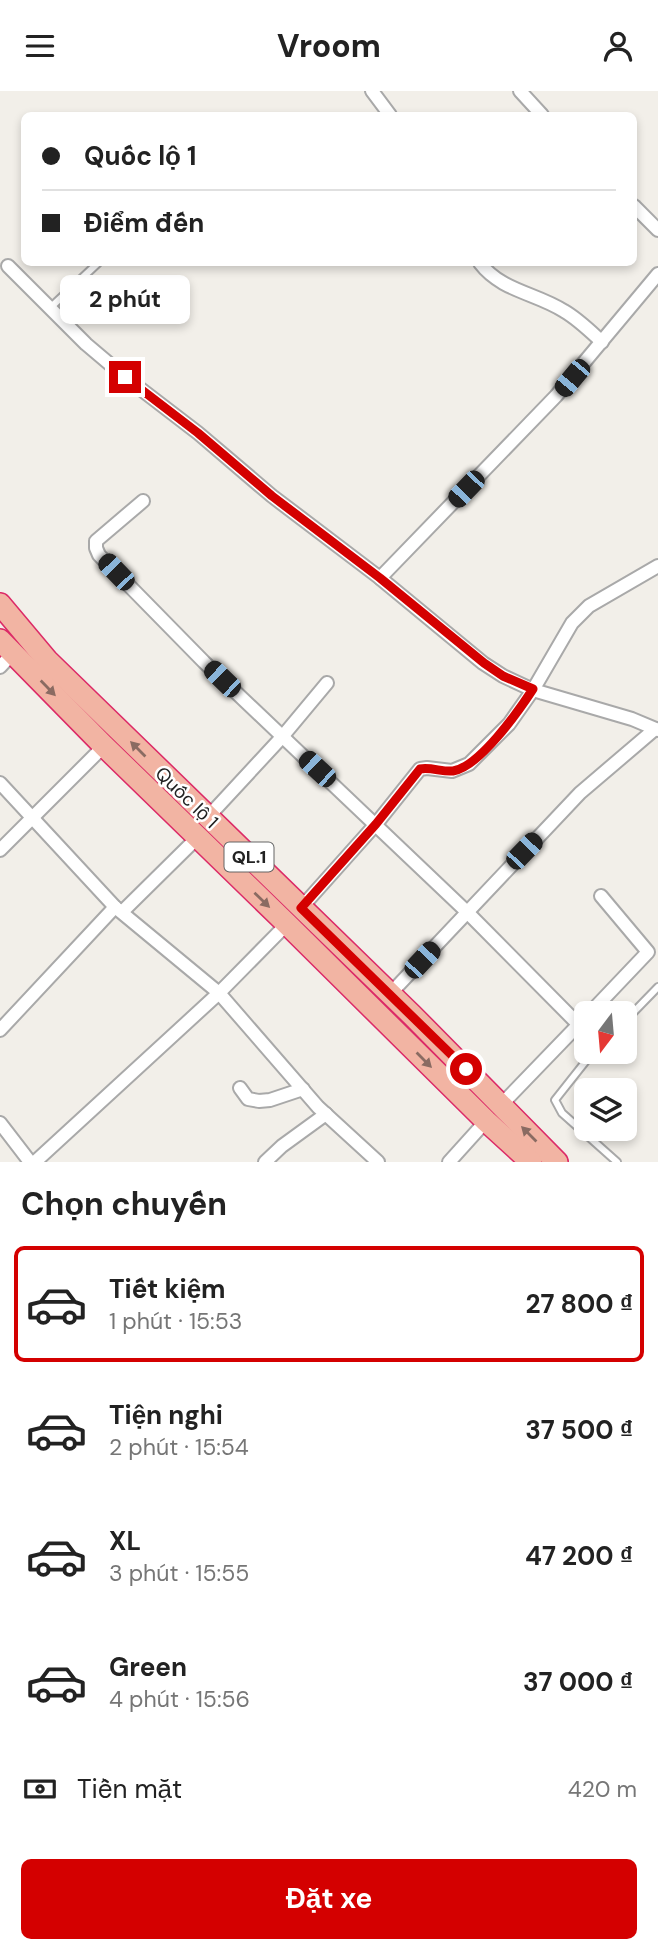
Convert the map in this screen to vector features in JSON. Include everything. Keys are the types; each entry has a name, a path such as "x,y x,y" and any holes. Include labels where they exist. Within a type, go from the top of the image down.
{"highway":[{"name":"Quốc lộ 1","path":"0,604 47,660 208,817 294,916 486,1121 531,1162"},
{"name":"Quốc lộ 1","path":"4,653 198,837 390,994 557,1162"}],"street":[{"path":"372,91 388,112"},
{"path":"520,91 539,112"},
{"path":"637,210 658,230"},
{"path":"8,265 86,344 125,377 484,663 503,676 533,689 657,729 580,793 390,994"},
{"path":"482,266 488,273 513,289 563,310 602,342"},
{"path":"380,578 556,396 658,274"},
{"path":"143,501 96,541 99,555 282,737 467,912 574,1008"},
{"path":"35,1162 219,993 294,916 376,824 420,769 452,771 469,764 509,724 572,623 589,606 658,566"},
{"path":"208,817 282,737 327,683"},
{"path":"0,850 104,746"},
{"path":"0,783 118,909 219,993 303,1090 378,1162"},
{"path":"0,1030 118,909 198,837"},
{"path":"601,896 648,952 602,1001"},
{"path":"501,1105 574,1029"},
{"path":"240,1088 248,1099 259,1101 303,1090"},
{"path":"265,1162 326,1114"},
{"path":"449,1162 486,1121"},
{"path":"0,1123 30,1162"}],"lane":[{"path":"50,308 95,266"},
{"path":"637,1009 658,988"},
{"path":"584,1064 555,1100 562,1113 617,1162"}],"route":[{"path":"125,377 484,663 503,676 533,689 509,724 469,764 452,771 420,769 376,824 301,908 466,1069"}]}
